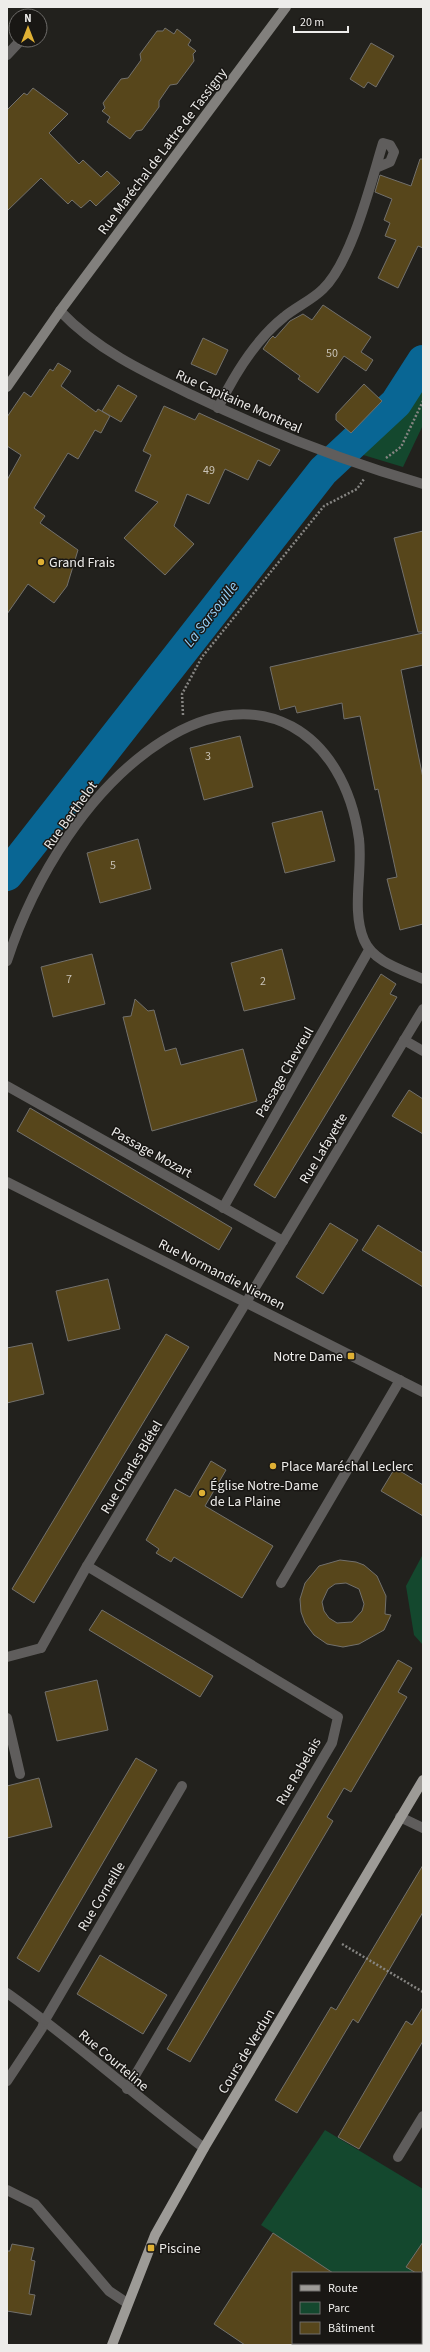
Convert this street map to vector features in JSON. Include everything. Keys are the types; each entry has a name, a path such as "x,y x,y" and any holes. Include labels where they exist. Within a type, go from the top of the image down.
{"main road":[{"name":"Rue Maréchal de Lattre de Tassigny","path":"7,387 60,311 286,7"},
{"name":"Cours de Verdun","path":"112,2345 155,2234 204,2148 423,1780"}],"street":[{"path":"218,408 226,389 266,333 323,288 340,267 362,212 376,168"},
{"name":"Rue Capitaine Montreal","path":"60,311 79,331 102,349 154,377 218,408 313,448 370,469 423,484"},
{"name":"Rue Berthelot","path":"7,961 25,913 43,876 89,807 114,779 152,747 185,726 210,717 236,713 266,716 290,726 325,752 338,772 355,817 359,839 360,926 369,950"},
{"path":"369,950 378,958 423,979"},
{"name":"Passage Chevreul","path":"223,1208 369,950"},
{"name":"Rue Lafayette","path":"247,1302 423,1009"},
{"path":"404,1040 423,1051"},
{"name":"Passage Mozart","path":"7,1086 283,1241"},
{"name":"Rue Normandie Niemen","path":"7,1182 423,1392"},
{"name":"Rue Charles Blétel","path":"7,1657 41,1648 87,1566 247,1302"},
{"path":"281,1584 400,1380"},
{"name":"Rue Rabelais","path":"87,1566 338,1717 332,1743 127,2089"},
{"path":"7,1718 20,1774"},
{"name":"Rue Corneille","path":"7,2081 42,2028 45,2020 182,1786"},
{"path":"400,1817 423,1828"},
{"name":"Rue Courteline","path":"7,1993 45,2020 127,2089 204,2148"},
{"path":"398,2157 423,2116"},
{"path":"7,2190 35,2204 109,2291 127,2303"}],"path":[{"path":"182,716 182,694 202,657 324,506 357,489 370,469 401,447 423,401"},
{"path":"330,1936 423,1992"}],"green space":[{"path":"423,346 423,425 403,467 350,451 396,405"},
{"path":"423,1554 423,1645 414,1635 406,1586"},
{"path":"325,2130 423,2189 423,2345 245,2345 214,2324 273,2233 261,2225"}],"building":[{"path":"165,28 174,34 177,29 191,40 188,45 196,51 193,54 194,61 177,84 170,85 159,101 159,107 142,130 136,131 130,139 107,122 110,117 102,111 105,108 103,103 121,79 128,78 141,60 140,54 157,31 163,31"},
{"path":"371,43 394,56 376,87 368,82 364,88 350,79"},
{"path":"33,88 68,114 49,133 79,164 83,160 101,177 107,171 120,183 96,206 90,200 81,208 72,200 68,204 41,178 7,211 7,110 24,93 27,95"},
{"path":"420,159 423,159 423,248 418,246 398,288 378,278 396,240 385,236 390,223 384,220 392,199 375,192 380,175 411,186"},
{"path":"323,305 371,337 361,352 373,360 366,371 344,356 318,393 298,379 300,376 263,349 270,339 273,336 275,338 290,321 303,314 312,320"},
{"path":"203,338 228,350 216,375 191,364"},
{"path":"58,363 71,371 61,386 96,412 98,409 110,416 101,433 95,430 78,459 68,453 34,508 45,516 40,523 78,550 67,586 54,603 28,584 7,614 7,480 21,455 7,446 7,417 24,392 31,397 50,369 53,371"},
{"path":"364,384 382,401 351,433 336,420 336,414"},
{"path":"118,385 137,396 121,422 102,411"},
{"path":"164,406 195,420 199,413 280,450 270,466 258,460 248,480 225,469 209,504 187,494 174,526 194,544 165,575 124,538 158,502 135,491 151,455 143,451"},
{"path":"423,531 423,632 418,632 394,538"},
{"path":"423,633 423,665 401,670 423,778 423,924 400,930 387,879 397,877 378,789 375,790 360,716 344,719 342,703 297,713 295,706 280,710 270,667"},
{"path":"240,736 253,787 204,800 190,748"},
{"path":"322,811 335,861 285,873 272,823"},
{"path":"138,839 151,889 100,903 87,853"},
{"path":"282,949 295,999 244,1011 231,963"},
{"path":"92,954 105,1004 53,1017 41,967"},
{"path":"381,974 396,984 390,994 397,997 275,1198 254,1185"},
{"path":"135,999 148,1011 154,1010 165,1051 176,1048 181,1065 243,1049 257,1101 152,1131 123,1017 131,1016"},
{"path":"409,1090 423,1099 423,1134 392,1116"},
{"path":"30,1108 232,1228 219,1250 17,1131"},
{"path":"330,1223 358,1240 323,1294 296,1277"},
{"path":"378,1225 423,1253 423,1287 362,1250"},
{"path":"108,1279 120,1329 68,1341 56,1291"},
{"path":"166,1334 189,1347 34,1603 12,1589"},
{"path":"32,1343 44,1394 7,1403 7,1348"},
{"name":"Église Notre-Dame de La Plaine","path":"211,1461 226,1470 205,1506 273,1546 242,1598 174,1557 171,1562 156,1553 159,1549 146,1540 175,1489 190,1497"},
{"path":"395,1468 423,1485 423,1516 381,1491"},
{"path":"340,1560 356,1562 364,1565 377,1576 386,1596 385,1614 391,1615 384,1630 359,1644 343,1647 327,1644 314,1635 305,1623 301,1612 300,1599 305,1583 319,1566","holes":["346,1583 359,1589 364,1604 362,1611 352,1622 337,1623 329,1618 324,1611 322,1602 328,1589 335,1584"]},
{"path":"102,1610 213,1676 200,1697 89,1630"},
{"path":"398,1660 412,1668 398,1692 407,1697 351,1792 344,1788 327,1817 333,1821 190,2062 167,2049"},
{"path":"97,1680 108,1730 57,1741 45,1692"},
{"path":"136,1758 157,1770 39,1972 17,1958"},
{"path":"39,1778 52,1827 7,1838 7,1786"},
{"path":"423,1865 423,1912 358,2023 353,2019 297,2113 275,2100 331,2007 336,2010"},
{"path":"100,1955 167,1995 143,2034 77,1994"},
{"path":"423,2007 423,2041 359,2149 338,2137 406,2021 412,2025"},
{"path":"273,2233 332,2272 292,2272 293,2345 245,2345 214,2324"},
{"path":"423,2242 423,2278 422,2272 414,2272 406,2267"},
{"path":"12,2244 34,2248 31,2260 35,2261 29,2294 35,2295 31,2315 7,2311 7,2251 10,2251"}],"waterway":[{"name":"La Sarsouille","path":"7,875 323,471 396,403 423,361"}],"place":[{"name":"Grand Frais","path":"41,562"},
{"name":"Notre Dame","path":"351,1356"},
{"name":"Place Maréchal Leclerc","path":"273,1466"},
{"name":"Église Notre-Dame de La Plaine","path":"202,1493"},
{"name":"Piscine","path":"151,2248"}]}
